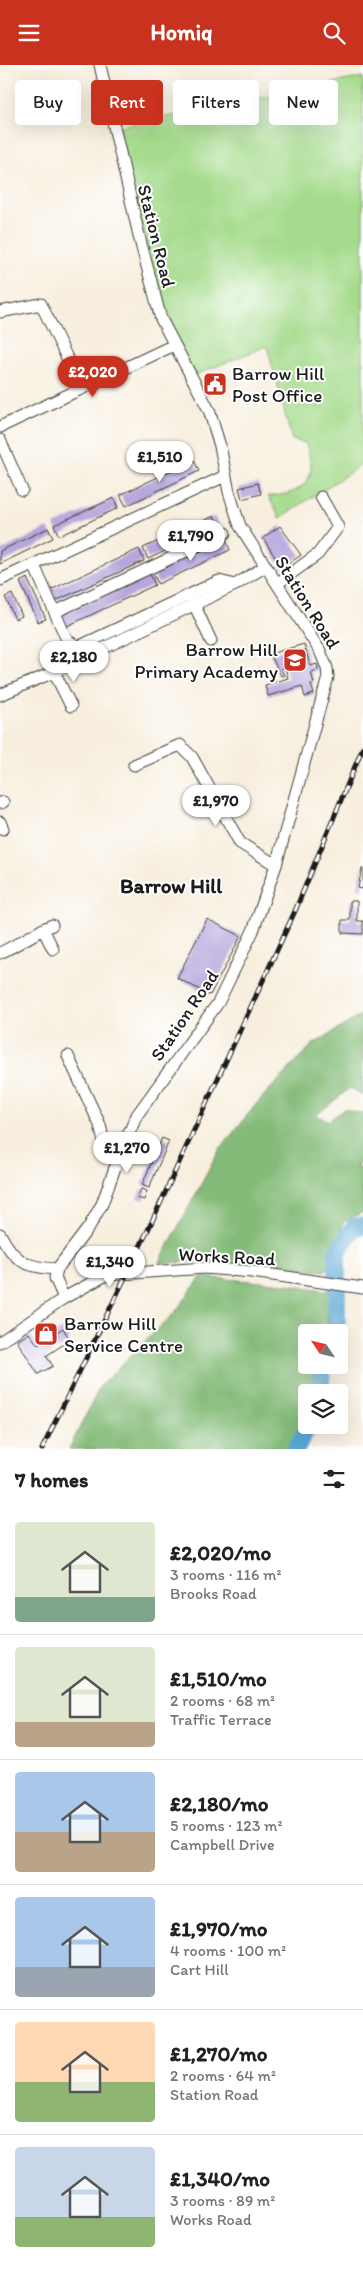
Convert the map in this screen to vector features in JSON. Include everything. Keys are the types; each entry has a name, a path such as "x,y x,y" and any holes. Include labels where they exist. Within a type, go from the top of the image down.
{"street":[{"name":"Station Road","path":"57,1269 89,1227 98,1210 137,1115 218,1003 253,931 276,865 326,688 328,672 320,651 240,526 225,476 220,446 209,410 174,345 156,302 100,65"},
{"path":"0,311 40,304 82,389"},
{"path":"0,427 174,345"},
{"path":"0,441 22,489"},
{"path":"0,580 225,476"},
{"path":"278,583 318,554 338,527 321,497"},
{"path":"55,612 225,533"},
{"path":"34,565 67,640 72,645 78,647 219,581 236,585"},
{"path":"0,695 54,672 236,585 266,566"},
{"path":"194,604 211,641"},
{"path":"54,672 71,706"},
{"path":"134,765 180,745 192,757 240,843 276,865"},
{"path":"0,953 26,941 48,927 53,949"},
{"path":"68,1056 100,1125 103,1138 121,1151"},
{"path":"0,1234 10,1251 26,1264 40,1268 57,1269 55,1278 64,1298"},
{"name":"Works Road","path":"0,1342 64,1298 106,1275 205,1269 252,1272 358,1287"}],"green space":[{"path":"363,77 363,462 280,518 268,496 281,495 301,487 309,477 311,467 306,443 292,440 267,346 195,375 164,317 117,127 127,125 163,125 163,118 173,116 173,125 259,125 259,98 269,96 269,125 338,125 338,82"},
{"path":"363,1014 363,1095 350,1088 316,1115 329,1121 344,1109 363,1114 363,1157 356,1167 363,1170 363,1212 343,1222 336,1252 325,1271 230,1261 159,1263 220,1149 258,1102 312,1045"},
{"path":"201,1277 288,1284 329,1291 327,1324 298,1324 298,1374 317,1374 314,1384 298,1384 299,1434 293,1449 69,1449 101,1385 176,1311"}],"building":[{"path":"194,460 199,471 126,506 120,495"},
{"path":"258,483 261,494 242,499 239,488"},
{"path":"114,498 118,508 59,536 54,525"},
{"path":"214,516 219,526 148,559 143,548"},
{"path":"280,526 301,555 282,568 263,538"},
{"path":"48,528 53,538 0,564 0,551"},
{"path":"226,540 230,550 158,584 153,573"},
{"path":"139,549 144,561 53,602 48,591"},
{"path":"150,574 155,585 65,627 60,616"},
{"path":"27,578 46,619 38,622 20,582"},
{"path":"12,594 22,616 15,619 5,597"},
{"path":"304,644 310,666 317,664 318,670 311,672 314,683 311,684 314,694 305,697 302,686 268,696 265,685 288,678 285,667 280,669 284,675 281,676 270,654"},
{"path":"363,869 363,889 358,888"},
{"path":"350,901 357,901 357,921 363,921 363,934 342,933 342,920 350,920"},
{"path":"207,919 241,936 210,995 177,978"},
{"path":"162,1138 169,1141 149,1188 142,1185"},
{"path":"141,1189 147,1191 144,1200 137,1198"},
{"path":"63,1328 70,1340 46,1356 53,1366 38,1374 17,1341 29,1333 38,1345"}],"waterway":[{"path":"337,1324 337,1252 354,1227 363,1226"},
{"path":"321,1384 322,1374"},
{"path":"296,1449 304,1434"}],"railway":[{"path":"42,1449 148,1230 295,911 363,747"}],"place":[{"name":"Barrow Hill Post Office","path":"215,384"},
{"name":"Barrow Hill Primary Academy","path":"295,660"},
{"name":"Barrow Hill Service Centre","path":"46,1334"}],"district":[{"name":"Barrow Hill","path":"171,886"}]}
